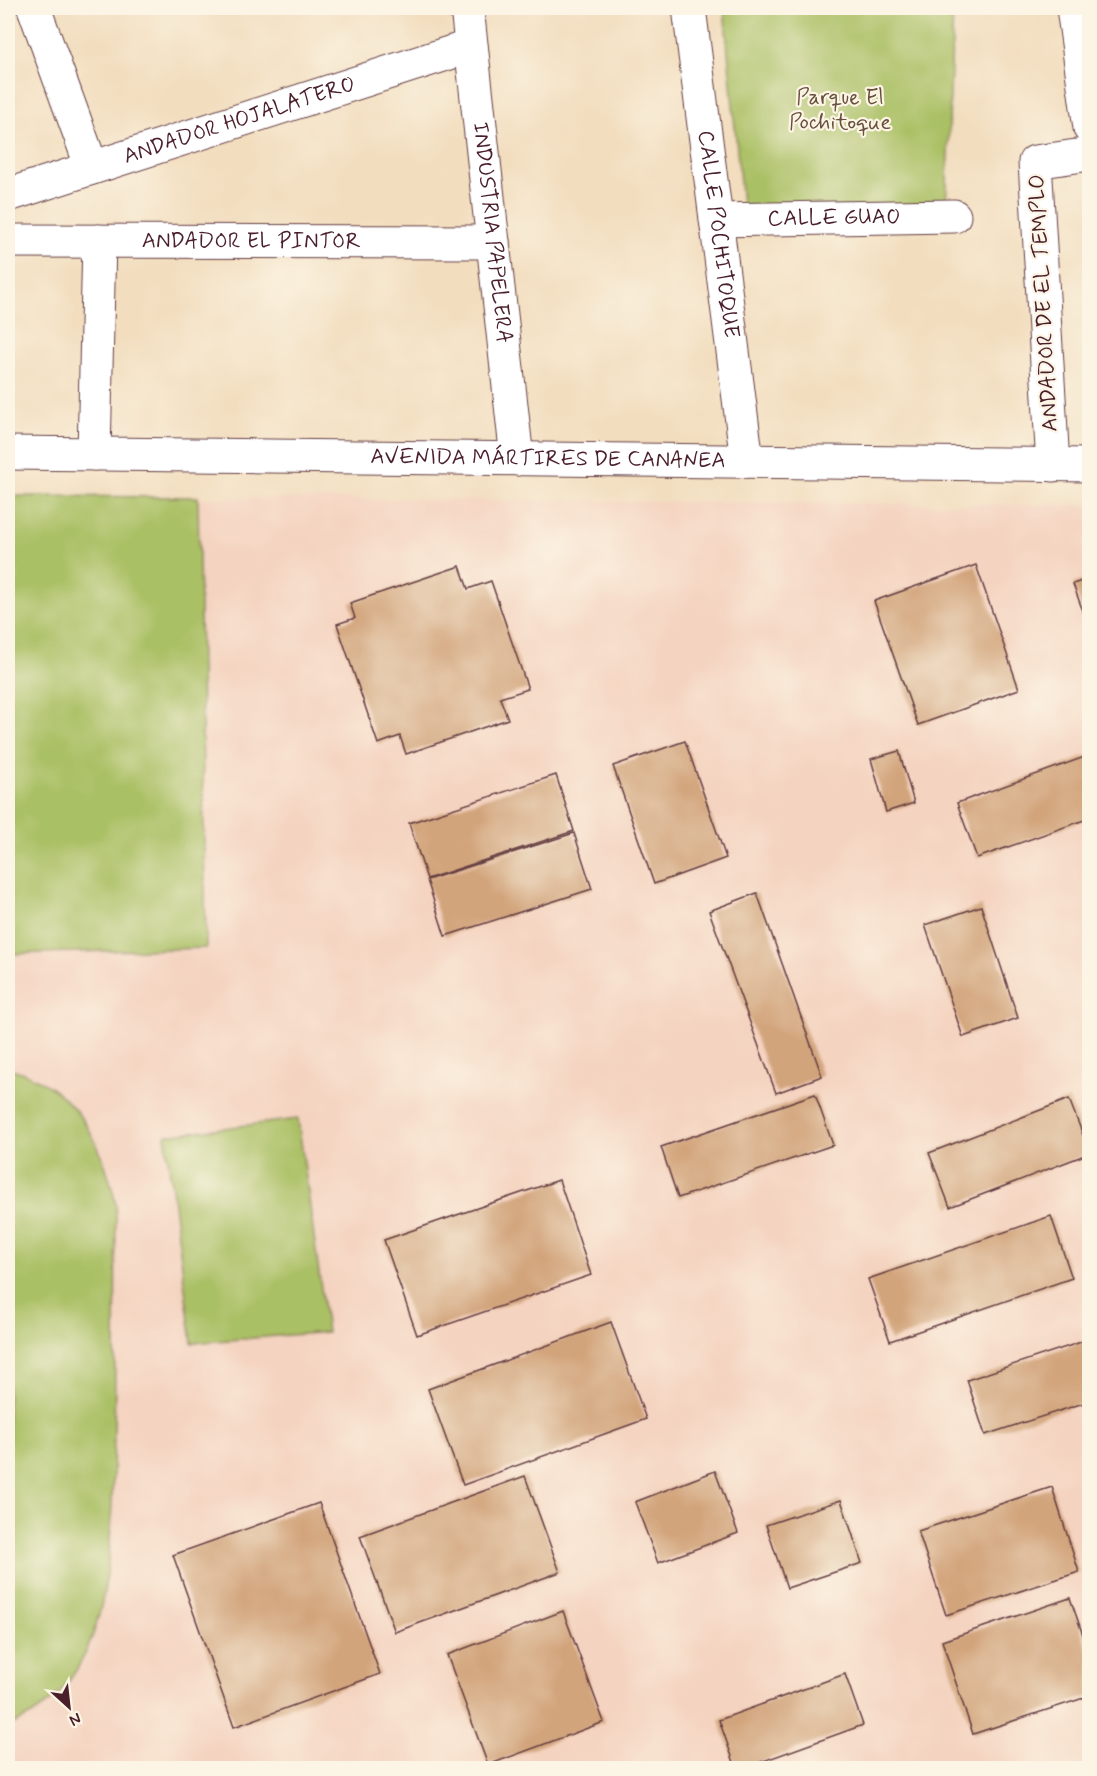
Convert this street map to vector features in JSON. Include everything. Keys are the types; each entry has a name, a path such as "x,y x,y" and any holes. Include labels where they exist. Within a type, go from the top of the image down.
{"street":[{"path":"34,8 92,168"},
{"name":"INDUSTRIA PAPELERA","path":"467,8 517,459"},
{"name":"CALLE POCHITOQUE","path":"689,8 747,461"},
{"path":"1073,8 1089,128"},
{"name":"ANDADOR HOJALATERO","path":"8,195 471,46"},
{"name":"ANDADOR DE EL TEMPLO","path":"1053,465 1035,162 1089,154"},
{"name":"CALLE GUAO","path":"716,220 954,216"},
{"name":"ANDADOR EL PINTOR","path":"8,241 493,242"},
{"path":"94,454 99,241"},
{"name":"AVENIDA MÁRTIRES DE CANANEA","path":"8,453 1089,465"}],"shaded area":[{"path":"8,496 1089,505 1089,1768 8,1768"}],"green space":[{"name":"Parque El Pochitoque","path":"724,8 953,8 946,212 743,215"},
{"path":"8,496 198,497 206,948 8,954"},
{"path":"8,1068 32,1076 52,1088 83,1120 103,1160 116,1206 115,1404 111,1517 105,1587 94,1633 71,1679 44,1707 8,1726"},
{"path":"298,1119 327,1332 192,1343 165,1135"}],"building":[{"path":"976,565 1019,689 918,725 874,601"},
{"path":"460,566 468,589 491,581 528,689 500,698 508,719 406,754 400,736 378,744 337,624 355,618 350,603"},
{"path":"1090,578 1090,628 1089,628 1073,584"},
{"path":"685,741 726,858 654,884 613,766"},
{"path":"899,751 914,803 886,812 871,759"},
{"path":"1090,755 1090,818 977,858 957,803"},
{"path":"556,775 574,831 427,879 409,823"},
{"path":"574,833 592,889 445,936 427,880"},
{"path":"757,893 822,1076 776,1093 709,911"},
{"path":"981,906 1018,1018 963,1037 925,925"},
{"path":"815,1094 833,1145 678,1198 661,1147"},
{"path":"1069,1099 1090,1153 950,1207 929,1153"},
{"path":"559,1180 591,1275 417,1335 384,1240"},
{"path":"1051,1216 1072,1278 890,1341 868,1279"},
{"path":"611,1322 646,1419 463,1485 428,1389"},
{"path":"1090,1339 1090,1401 985,1435 967,1380"},
{"path":"715,1471 738,1533 658,1563 635,1502"},
{"path":"525,1476 560,1572 395,1632 360,1536"},
{"path":"1052,1487 1079,1572 946,1615 918,1531"},
{"path":"841,1500 862,1563 787,1588 766,1525"},
{"path":"319,1503 380,1674 234,1727 173,1555"},
{"path":"1070,1598 1090,1655 1090,1696 973,1734 942,1641"},
{"path":"563,1611 604,1722 488,1765 447,1655"},
{"path":"845,1674 863,1725 744,1768 736,1768 719,1720"}]}
